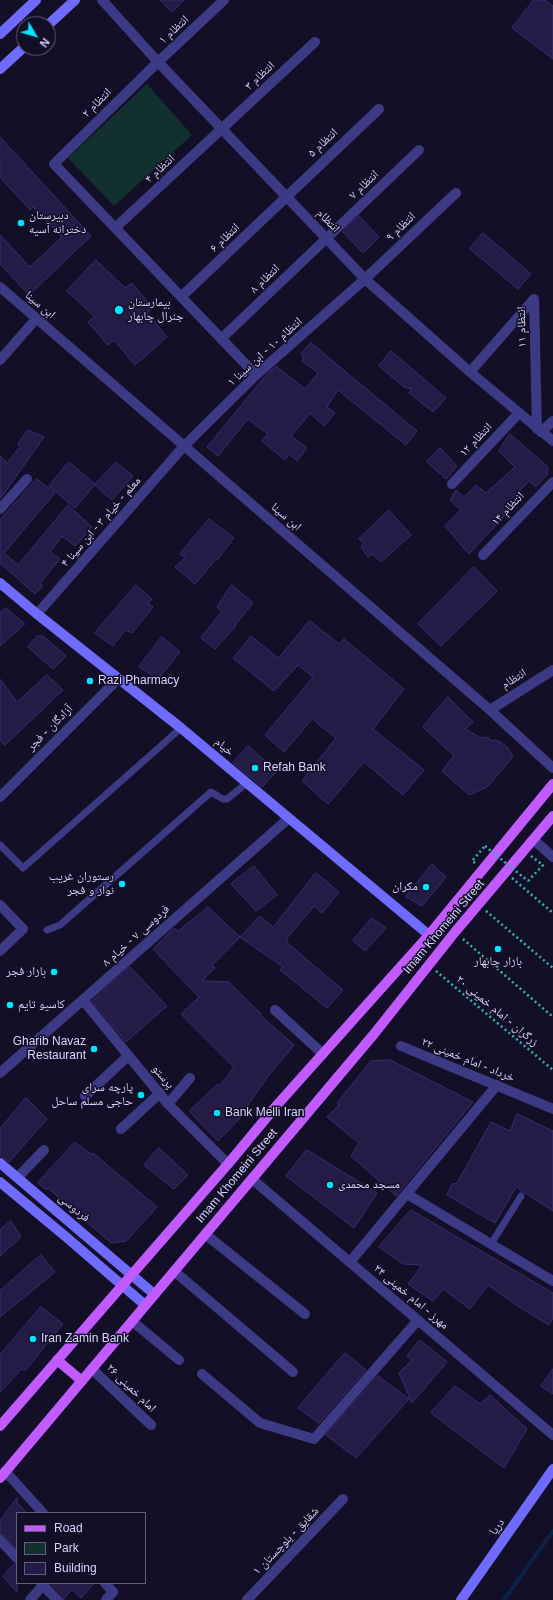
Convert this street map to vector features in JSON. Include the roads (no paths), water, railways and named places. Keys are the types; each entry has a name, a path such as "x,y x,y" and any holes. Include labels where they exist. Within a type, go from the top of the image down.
{"main road":[{"name":"Imam Khomeini Street","path":"0,1426 228,1164 277,1105 428,935 553,784"},
{"name":"Imam Khomeini Street","path":"3,1474 374,1034 455,932 553,816"},
{"path":"57,1360 82,1381"}],"street":[{"path":"0,34 36,0"},
{"path":"56,18 75,0"},
{"name":"انتظام","path":"102,0 158,62 365,280 470,372 553,441"},
{"name":"انتظام ۱","path":"158,62 224,0"},
{"name":"انتظام ۳","path":"223,129 315,42"},
{"path":"0,69 16,54"},
{"name":"انتظام ۲","path":"116,228 54,164 158,62"},
{"name":"انتظام ۵","path":"286,196 379,109"},
{"name":"انتظام ۴","path":"116,228 223,129"},
{"name":"انتظام ۷","path":"326,238 419,150"},
{"name":"انتظام ۹","path":"365,280 456,193"},
{"name":"انتظام ۶","path":"182,297 286,196"},
{"path":"116,228 256,375"},
{"name":"انتظام ۸","path":"221,339 326,238"},
{"name":"انتظام ۱۰ - ابن سینا ۱","path":"184,446 256,375 365,280"},
{"name":"ابن سینا","path":"0,287 490,710 553,768"},
{"name":"انتظام ۱۱","path":"470,372 534,299 539,430"},
{"path":"0,360 36,319"},
{"name":"انتظام ۱۲","path":"452,484 519,413"},
{"path":"539,430 553,421"},
{"name":"معلم - خیام ۳ - ابن سینا ۴","path":"37,614 184,446"},
{"path":"0,510 27,479"},
{"name":"انتظام ۱۴","path":"483,555 553,482"},
{"name":"خیام","path":"0,583 181,728 428,935"},
{"name":"انتظام","path":"490,710 553,670"},
{"name":"آزادگان - فجر","path":"0,796 118,678"},
{"name":"فردوسی ۷ - خیام ۸","path":"0,1073 288,818"},
{"path":"534,840 553,857"},
{"path":"0,905 23,929 0,951"},
{"name":"پرستو","path":"83,1000 168,1104 228,1164"},
{"path":"275,1010 323,1054"},
{"name":"خرداد - امام خمینی ۲۲","path":"401,1046 553,1109"},
{"path":"85,1096 128,1056"},
{"path":"168,1104 190,1078"},
{"path":"350,1262 497,1085"},
{"path":"121,1129 160,1093"},
{"path":"18,1178 44,1150"},
{"name":"فردوسی","path":"0,1163 154,1294"},
{"name":"مهرز - امام خمینی ۲۴","path":"252,1179 553,1435"},
{"path":"0,1182 145,1305"},
{"path":"407,1194 553,1281"},
{"path":"205,1234 305,1314"},
{"path":"174,1271 293,1372"},
{"path":"202,1374 260,1423 314,1439 418,1320"},
{"path":"132,1321 179,1360"},
{"name":"امام خمینی ۲۶","path":"92,1369 151,1425"},
{"name":"دریا","path":"461,1600 553,1469"},
{"path":"3,1474 41,1512"},
{"name":"شقایق - بلوچستان ۱","path":"247,1600 343,1499"},
{"path":"0,1540 16,1557"},
{"path":"30,1600 43,1584 57,1600"},
{"path":"106,1584 113,1592 106,1600"}],"lane":[{"path":"0,845 23,868 181,728"},
{"path":"47,930 60,925 211,792 223,799 227,799 247,783"},
{"path":"491,1244 521,1196"}],"waterway":[{"path":"504,1600 553,1531"}],"place":[{"name":"دبیرستان دخترانه آسیه","path":"21,223"},
{"name":"بیمارستان جنرال چابهار","path":"119,310"},
{"name":"Razi Pharmacy","path":"90,681"},
{"name":"Refah Bank","path":"255,768"},
{"name":"رستوران غریب نواز و فجر","path":"122,884"},
{"name":"مکران","path":"426,887"},
{"name":"بازار چابهار","path":"498,949"},
{"name":"بازار فجر","path":"54,972"},
{"name":"کاسیو تایم","path":"10,1005"},
{"name":"Gharib Navaz Restaurant","path":"94,1049"},
{"name":"پارچه سرای حاجی مسلم ساحل","path":"141,1095"},
{"name":"Bank Melli Iran","path":"217,1113"},
{"name":"مسجد محمدی","path":"330,1185"},
{"name":"Iran Zamin Bank","path":"33,1339"}]}
